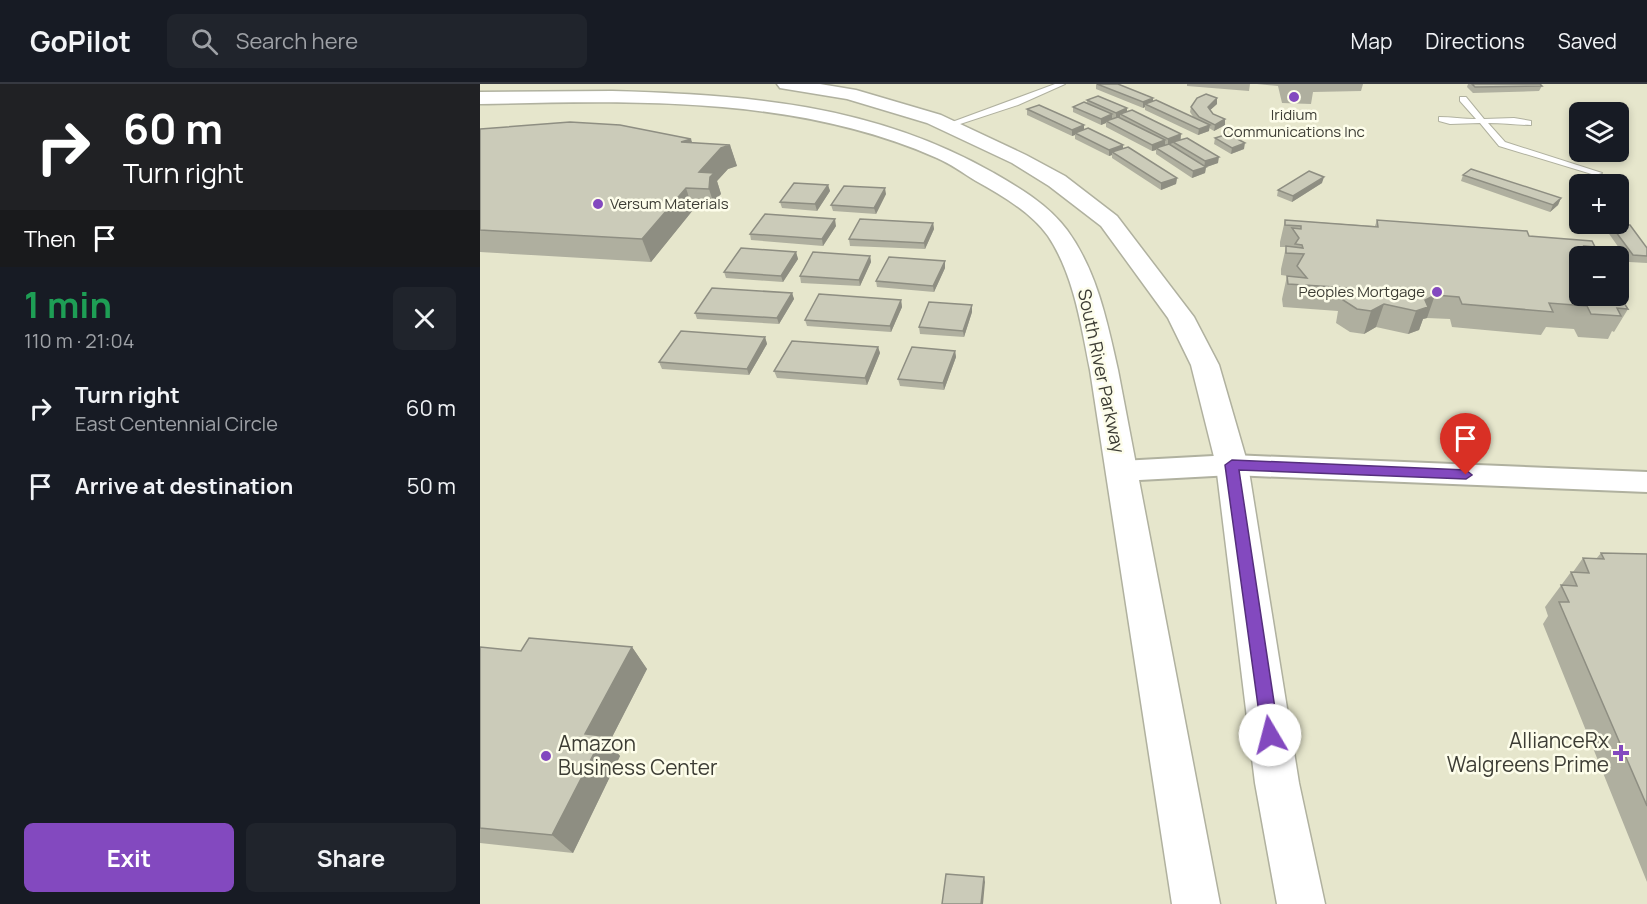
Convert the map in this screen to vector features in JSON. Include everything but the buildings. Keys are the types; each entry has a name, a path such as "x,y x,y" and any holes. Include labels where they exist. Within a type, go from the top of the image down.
{"street":[{"path":"786,84 849,94 948,125 1019,159 1057,181 1109,221 1181,317 1205,365 1232,465 1277,783 1301,904"},
{"name":"South River Parkway","path":"480,98 631,95 686,97 770,106 814,114 897,136 939,150 983,173 1016,196 1058,232 1086,289 1104,370 1196,904"},
{"path":"1121,471 1232,465 1647,482"}],"lane":[{"path":"948,125 1015,104 1061,84"},
{"path":"1463,99 1502,144 1598,173"},
{"path":"1442,119 1450,122 1514,120 1527,123"}],"shaded area":[{"path":"480,84 1647,84 1647,904 480,904"}],"place":[{"name":"Iridium Communications Inc","path":"1294,97"},
{"name":"Versum Materials","path":"598,204"},
{"name":"Peoples Mortgage","path":"1437,292"},
{"name":"AllianceRx Walgreens Prime","path":"1621,753"},
{"name":"Amazon Business Center","path":"546,756"}],"route":[{"path":"1270,735 1232,465 1466,475"}]}
